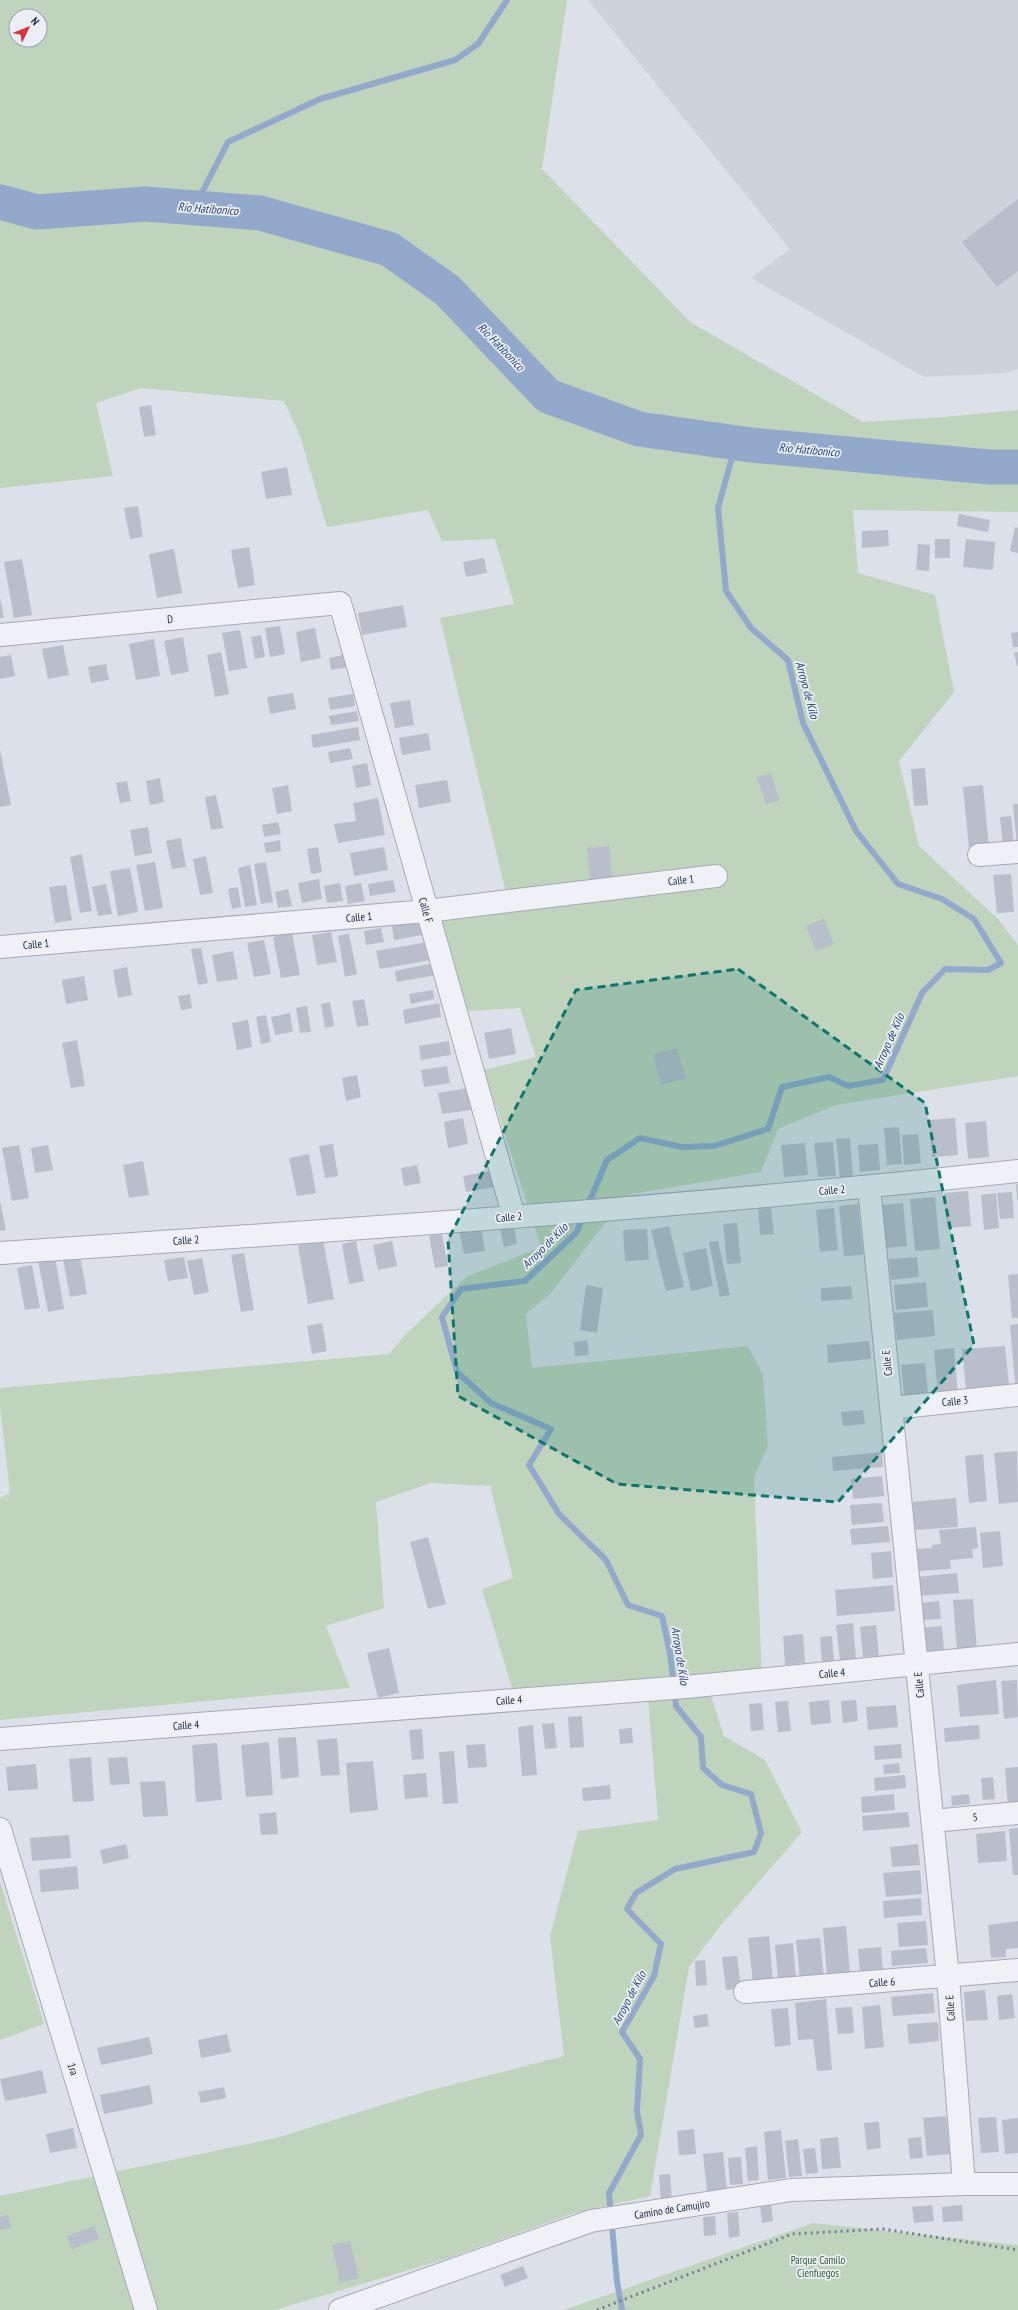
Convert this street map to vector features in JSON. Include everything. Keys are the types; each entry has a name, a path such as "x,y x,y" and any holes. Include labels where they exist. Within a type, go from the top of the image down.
{"street":[{"name":"D","path":"0,635 340,603"},
{"name":"Calle F","path":"340,603 426,911 514,1217"},
{"path":"979,855 1018,852"},
{"name":"Calle 1","path":"0,947 426,911 716,876"},
{"name":"Calle 2","path":"0,1253 514,1217 869,1187 1018,1171"},
{"name":"Calle E","path":"869,1187 948,1977 964,2184"},
{"name":"Calle 3","path":"892,1408 1018,1395"},
{"name":"Calle 4","path":"0,1739 659,1689 1018,1654"},
{"name":"5","path":"933,1821 1018,1813"},
{"name":"1ra","path":"0,1829 146,2310"},
{"name":"Calle 6","path":"745,1992 948,1977 1018,1970"},
{"name":"Camino de Camujiro","path":"340,2310 591,2222 791,2190 964,2184 1018,2184"}],"highlighted area":[{"path":"738,969 925,1103 974,1345 838,1502 617,1484 458,1396 448,1240 576,990"}],"shaded area":[{"path":"588,0 1018,0 1018,369 1005,373 924,377 751,278 790,249"}],"green space":[{"path":"0,0 567,0 542,169 690,322 863,422 944,417 1018,410 1018,512 853,510 858,573 935,595 954,692 899,761 919,846 998,919 1018,945 1018,1076 836,1105 778,1129 761,1172 627,1195 550,1294 526,1314 532,1368 748,1346 763,1375 768,1446 754,1477 762,1680 710,1693 724,1736 765,1760 802,1832 721,1925 689,1967 650,2196 574,2213 449,2258 275,2310 0,2310 0,2196 276,2138 424,2092 564,2056 550,1936 578,1831 658,1820 648,1698 516,1701 482,1589 513,1578 490,1486 431,1483 376,1502 384,1608 326,1626 350,1688 0,1720 0,1498 10,1493 0,1406 0,1388 389,1354 405,1335 466,1277 541,1247 484,1070 536,1057 520,1008 468,1011 440,922 510,910 440,618 514,604 495,539 442,541 428,510 327,527 300,436 284,401 141,388 96,403 113,476 0,488"},
{"path":"0,1882 44,2024 0,2040"},
{"name":"Parque Camilo Cienfuegos","path":"813,2223 1018,2245 1018,2310 564,2310"}],"building":[{"path":"1018,199 1018,271 997,287 962,242"},
{"path":"151,405 156,435 144,437 139,407"},
{"path":"287,467 292,495 266,499 261,472"},
{"path":"138,506 143,537 130,539 124,508"},
{"path":"959,514 990,520 988,532 957,526"},
{"path":"1015,527 1018,528 1018,553 1010,551"},
{"path":"888,530 889,546 862,548 862,531"},
{"path":"935,539 950,539 950,558 935,558"},
{"path":"966,539 995,542 993,570 963,567"},
{"path":"918,544 930,545 929,571 916,570"},
{"path":"249,547 255,585 238,588 231,550"},
{"path":"174,549 182,593 157,598 149,554"},
{"path":"484,558 487,573 466,577 463,562"},
{"path":"22,559 32,615 14,618 4,562"},
{"path":"0,598 4,618 0,618"},
{"path":"403,605 407,627 362,635 358,613"},
{"path":"280,626 285,654 270,657 265,628"},
{"path":"315,628 321,658 301,662 296,632"},
{"path":"240,630 247,668 229,671 222,633"},
{"path":"1018,632 1018,647 1013,647 1011,633"},
{"path":"261,635 265,657 255,659 251,637"},
{"path":"183,637 189,672 171,675 164,641"},
{"path":"154,639 160,676 136,680 129,644"},
{"path":"63,645 69,675 48,679 42,649"},
{"path":"221,652 229,694 215,697 207,655"},
{"path":"1018,652 1018,666 1017,666 1014,653"},
{"path":"347,654 349,667 331,670 329,658"},
{"path":"11,655 15,676 0,679 0,657"},
{"path":"106,664 109,680 91,683 88,667"},
{"path":"293,693 296,709 270,714 267,697"},
{"path":"353,694 355,706 330,710 328,698"},
{"path":"410,700 414,725 395,728 390,703"},
{"path":"357,711 359,721 331,725 329,716"},
{"path":"358,727 360,740 313,748 311,735"},
{"path":"428,733 431,750 402,755 399,738"},
{"path":"350,748 353,759 330,763 328,752"},
{"path":"0,750 11,805 0,807"},
{"path":"367,763 371,785 356,788 352,766"},
{"path":"925,768 928,805 914,806 911,769"},
{"path":"771,773 779,800 766,804 757,777"},
{"path":"160,778 164,802 150,805 146,781"},
{"path":"447,780 451,802 419,808 415,785"},
{"path":"127,781 131,801 120,803 116,783"},
{"path":"288,785 292,811 277,814 272,788"},
{"path":"983,785 989,847 969,849 963,787"},
{"path":"216,795 223,828 211,830 205,797"},
{"path":"378,798 385,835 338,843 334,824 356,821 353,803"},
{"path":"1013,804 1018,804 1017,847"},
{"path":"1011,816 1014,846 1003,847 1000,817"},
{"path":"278,822 281,834 264,837 262,825"},
{"path":"148,827 152,853 135,856 130,830"},
{"path":"181,838 186,867 172,869 166,841"},
{"path":"280,840 281,851 266,853 264,843"},
{"path":"609,846 612,879 590,881 587,848"},
{"path":"318,847 322,872 311,874 307,849"},
{"path":"384,847 388,870 354,876 350,853"},
{"path":"82,854 92,911 80,913 70,857"},
{"path":"206,856 213,893 200,895 193,859"},
{"path":"155,862 163,908 145,911 136,865"},
{"path":"266,862 273,902 261,904 254,864"},
{"path":"250,865 257,905 245,907 238,868"},
{"path":"130,868 138,912 118,916 110,871"},
{"path":"1011,874 1014,912 997,913 993,875"},
{"path":"319,879 322,899 302,903 298,883"},
{"path":"393,880 396,892 370,896 368,884"},
{"path":"340,883 343,901 327,903 324,886"},
{"path":"361,883 365,901 348,904 345,886"},
{"path":"106,884 112,914 98,916 92,887"},
{"path":"66,885 72,920 55,923 49,887"},
{"path":"238,887 241,907 232,909 228,889"},
{"path":"288,889 292,906 278,908 275,892"},
{"path":"824,919 834,944 816,951 806,926"},
{"path":"419,921 422,935 394,940 392,926"},
{"path":"381,928 384,942 366,945 364,931"},
{"path":"331,932 337,962 317,965 312,935"},
{"path":"292,933 300,975 281,978 273,937"},
{"path":"349,934 357,974 345,977 338,936"},
{"path":"264,940 271,974 254,977 247,943"},
{"path":"428,942 431,960 380,969 376,951"},
{"path":"201,948 208,983 198,985 191,949"},
{"path":"233,951 238,979 217,982 212,955"},
{"path":"434,963 436,975 397,982 395,971"},
{"path":"127,967 132,995 118,998 113,970"},
{"path":"84,976 88,1000 66,1004 62,980"},
{"path":"433,990 434,999 411,1004 409,994"},
{"path":"190,994 192,1008 181,1010 178,996"},
{"path":"364,999 369,1025 357,1027 352,1001"},
{"path":"330,1002 334,1026 325,1028 321,1004"},
{"path":"439,1003 441,1017 405,1024 403,1010"},
{"path":"307,1006 311,1032 300,1033 296,1008"},
{"path":"290,1013 293,1032 275,1035 271,1017"},
{"path":"266,1015 271,1042 261,1044 256,1017"},
{"path":"248,1020 252,1047 237,1050 232,1023"},
{"path":"511,1028 516,1054 489,1059 484,1033"},
{"path":"77,1040 85,1086 71,1088 62,1043"},
{"path":"449,1041 451,1055 421,1060 419,1046"},
{"path":"677,1048 686,1079 661,1085 653,1054"},
{"path":"447,1066 450,1083 424,1087 421,1070"},
{"path":"357,1075 361,1097 346,1101 342,1078"},
{"path":"467,1088 471,1110 442,1114 438,1093"},
{"path":"463,1118 468,1144 448,1148 444,1122"},
{"path":"955,1118 958,1155 932,1157 929,1120"},
{"path":"986,1121 989,1157 968,1159 965,1123"},
{"path":"899,1127 902,1164 887,1165 884,1128"},
{"path":"918,1134 921,1163 904,1165 902,1135"},
{"path":"850,1138 853,1177 840,1178 836,1139"},
{"path":"833,1142 836,1176 818,1177 814,1143"},
{"path":"805,1143 808,1175 784,1177 781,1145"},
{"path":"333,1144 338,1176 325,1178 319,1146"},
{"path":"878,1144 880,1170 860,1172 858,1145"},
{"path":"19,1145 29,1198 12,1201 2,1148"},
{"path":"48,1145 53,1170 35,1173 31,1148"},
{"path":"309,1154 316,1193 297,1196 289,1158"},
{"path":"143,1161 149,1195 129,1198 123,1165"},
{"path":"417,1165 421,1183 404,1186 401,1168"},
{"path":"491,1171 494,1187 466,1192 463,1176"},
{"path":"1016,1184 1018,1184 1018,1200 1017,1200"},
{"path":"968,1191 971,1226 947,1228 944,1193"},
{"path":"1012,1192 1014,1218 1000,1219 997,1193"},
{"path":"996,1193 999,1228 984,1230 981,1195"},
{"path":"935,1197 940,1249 915,1251 910,1199"},
{"path":"0,1201 6,1230 0,1231"},
{"path":"903,1203 907,1246 886,1248 882,1205"},
{"path":"858,1204 863,1255 844,1256 839,1206"},
{"path":"771,1208 774,1234 760,1235 758,1209"},
{"path":"834,1208 838,1250 820,1252 816,1210"},
{"path":"737,1223 741,1263 727,1264 723,1224"},
{"path":"514,1226 517,1244 504,1247 500,1228"},
{"path":"669,1226 684,1287 666,1291 651,1230"},
{"path":"481,1227 485,1251 464,1254 459,1231"},
{"path":"647,1229 649,1260 625,1261 623,1230"},
{"path":"442,1234 448,1266 435,1268 429,1236"},
{"path":"323,1240 334,1299 308,1304 298,1245"},
{"path":"356,1241 364,1281 349,1284 342,1244"},
{"path":"392,1241 397,1266 378,1270 373,1245"},
{"path":"718,1241 730,1295 720,1297 709,1242"},
{"path":"706,1248 713,1286 691,1291 683,1253"},
{"path":"244,1253 254,1310 241,1312 231,1255"},
{"path":"80,1256 87,1294 70,1297 63,1259"},
{"path":"55,1257 64,1309 48,1312 38,1260"},
{"path":"184,1257 188,1278 168,1281 164,1260"},
{"path":"917,1257 919,1277 891,1280 889,1259"},
{"path":"202,1258 209,1292 194,1295 187,1261"},
{"path":"32,1265 40,1308 25,1310 17,1268"},
{"path":"1018,1274 1018,1318 1012,1318 1008,1275"},
{"path":"926,1282 928,1307 896,1310 894,1285"},
{"path":"586,1285 603,1288 597,1333 580,1330"},
{"path":"851,1286 853,1299 821,1301 821,1288"},
{"path":"933,1310 935,1336 897,1340 894,1313"},
{"path":"322,1323 327,1351 312,1354 307,1326"},
{"path":"1018,1324 1018,1383 1015,1383 1010,1325"},
{"path":"587,1340 589,1355 575,1356 574,1342"},
{"path":"869,1341 871,1359 828,1363 827,1345"},
{"path":"1005,1346 1009,1385 966,1389 962,1349"},
{"path":"954,1348 958,1395 938,1396 934,1350"},
{"path":"925,1363 928,1393 904,1395 901,1365"},
{"path":"863,1410 865,1424 843,1426 841,1412"},
{"path":"1017,1451 1018,1502 999,1504 994,1453"},
{"path":"882,1452 883,1467 833,1471 832,1457"},
{"path":"983,1454 987,1501 969,1503 965,1456"},
{"path":"882,1476 884,1496 853,1499 851,1479"},
{"path":"956,1498 958,1527 915,1530 913,1502"},
{"path":"882,1503 884,1522 852,1525 850,1505"},
{"path":"888,1526 890,1542 852,1545 850,1529"},
{"path":"976,1527 978,1548 972,1549 973,1558 950,1560 951,1569 917,1571 915,1549 932,1548 932,1545 941,1544 939,1530"},
{"path":"1000,1531 1003,1566 983,1568 980,1533"},
{"path":"428,1537 446,1604 428,1609 410,1542"},
{"path":"891,1551 893,1577 873,1579 871,1553"},
{"path":"957,1573 959,1593 917,1596 915,1577"},
{"path":"893,1585 895,1611 837,1616 835,1590"},
{"path":"973,1599 977,1650 957,1651 953,1600"},
{"path":"939,1601 941,1619 920,1620 919,1603"},
{"path":"853,1623 856,1659 840,1660 836,1625"},
{"path":"876,1625 879,1656 863,1657 860,1627"},
{"path":"942,1626 944,1651 921,1653 919,1628"},
{"path":"803,1634 805,1663 785,1665 783,1636"},
{"path":"832,1636 834,1663 822,1664 820,1637"},
{"path":"389,1648 399,1693 378,1698 367,1653"},
{"path":"996,1680 999,1714 960,1717 957,1685"},
{"path":"1017,1680 1018,1717 1004,1719 1001,1681"},
{"path":"829,1700 831,1723 811,1725 809,1702"},
{"path":"856,1700 858,1721 843,1723 841,1701"},
{"path":"788,1701 791,1731 778,1732 775,1702"},
{"path":"762,1703 764,1730 751,1731 749,1704"},
{"path":"896,1705 898,1727 868,1730 866,1707"},
{"path":"582,1716 584,1747 570,1748 568,1717"},
{"path":"554,1723 557,1748 545,1749 542,1724"},
{"path":"533,1725 537,1775 522,1776 518,1727"},
{"path":"979,1725 980,1739 945,1742 944,1728"},
{"path":"632,1728 633,1743 620,1744 619,1729"},
{"path":"422,1729 424,1759 412,1760 409,1730"},
{"path":"296,1737 299,1777 281,1779 278,1738"},
{"path":"337,1738 340,1775 321,1776 317,1740"},
{"path":"269,1742 273,1795 246,1797 241,1745"},
{"path":"217,1743 222,1800 196,1802 192,1745"},
{"path":"485,1744 487,1767 468,1768 466,1745"},
{"path":"901,1744 902,1758 875,1760 874,1746"},
{"path":"454,1751 458,1803 443,1804 439,1752"},
{"path":"91,1757 94,1801 73,1802 69,1759"},
{"path":"127,1757 130,1784 110,1785 108,1758"},
{"path":"373,1761 378,1810 350,1813 346,1763"},
{"path":"899,1763 900,1773 884,1774 883,1765"},
{"path":"36,1764 38,1789 8,1791 6,1767"},
{"path":"1018,1767 1018,1807 1008,1807 1005,1768"},
{"path":"426,1773 428,1797 405,1799 403,1775"},
{"path":"905,1775 906,1788 875,1791 874,1778"},
{"path":"993,1777 995,1799 983,1800 981,1778"},
{"path":"165,1781 168,1816 143,1817 140,1782"},
{"path":"610,1785 611,1799 583,1801 582,1788"},
{"path":"894,1794 895,1810 862,1813 861,1797"},
{"path":"969,1794 970,1804 952,1806 951,1796"},
{"path":"276,1812 278,1834 261,1835 259,1814"},
{"path":"908,1812 910,1827 863,1831 862,1816"},
{"path":"1018,1828 1018,1875 1013,1875 1009,1829"},
{"path":"1005,1831 1007,1861 978,1863 976,1834"},
{"path":"69,1835 71,1858 32,1861 30,1838"},
{"path":"126,1844 129,1858 103,1864 100,1850"},
{"path":"918,1844 920,1865 892,1867 890,1847"},
{"path":"77,1866 79,1889 41,1892 39,1870"},
{"path":"920,1870 922,1894 886,1897 883,1873"},
{"path":"921,1898 922,1915 884,1918 883,1901"},
{"path":"926,1921 928,1945 899,1947 897,1923"},
{"path":"1018,1921 1018,1948 1006,1949 1006,1957 991,1958 988,1925"},
{"path":"846,1926 850,1974 827,1976 823,1928"},
{"path":"769,1936 773,1982 753,1983 748,1938"},
{"path":"820,1938 824,1978 800,1980 796,1940"},
{"path":"793,1943 796,1979 778,1980 775,1945"},
{"path":"881,1947 883,1972 860,1974 858,1949"},
{"path":"926,1948 928,1963 892,1966 891,1951"},
{"path":"737,1956 741,1989 726,1990 722,1957"},
{"path":"705,1960 707,1985 696,1986 695,1961"},
{"path":"985,1990 988,2020 966,2021 964,1992"},
{"path":"933,1993 935,2013 893,2016 891,1997"},
{"path":"1012,1994 1015,2018 999,2020 997,1996"},
{"path":"826,1999 832,2070 817,2071 813,2039 798,2040 795,2003"},
{"path":"880,2005 884,2047 865,2049 862,2007"},
{"path":"852,2007 854,2033 838,2034 835,2008"},
{"path":"788,2008 791,2045 775,2047 771,2009"},
{"path":"707,2014 709,2026 695,2028 693,2016"},
{"path":"938,2022 939,2041 909,2044 907,2024"},
{"path":"227,2034 231,2052 201,2058 198,2040"},
{"path":"149,2037 153,2054 101,2065 97,2048"},
{"path":"42,2070 47,2093 5,2101 0,2079"},
{"path":"150,2085 153,2104 104,2114 100,2095"},
{"path":"224,2087 226,2098 201,2103 198,2092"},
{"path":"946,2116 950,2154 927,2156 923,2118"},
{"path":"996,2117 999,2152 981,2153 978,2118"},
{"path":"1018,2118 1018,2153 1005,2154 1002,2120"},
{"path":"879,2122 881,2148 867,2150 864,2123"},
{"path":"73,2128 77,2148 50,2153 46,2134"},
{"path":"694,2129 696,2154 679,2155 677,2131"},
{"path":"781,2130 786,2178 768,2180 764,2132"},
{"path":"838,2137 841,2168 822,2169 820,2139"},
{"path":"921,2137 923,2158 910,2159 908,2138"},
{"path":"798,2139 802,2176 789,2177 785,2141"},
{"path":"757,2146 759,2180 748,2181 745,2148"},
{"path":"815,2148 818,2173 806,2174 803,2149"},
{"path":"723,2152 727,2191 707,2192 703,2154"},
{"path":"741,2157 743,2184 730,2185 728,2158"},
{"path":"670,2174 672,2200 661,2201 659,2175"},
{"path":"771,2204 773,2221 762,2223 760,2205"},
{"path":"932,2205 934,2221 914,2223 912,2207"},
{"path":"962,2205 963,2221 943,2222 942,2207"},
{"path":"738,2212 740,2236 729,2238 727,2213"},
{"path":"8,2215 11,2228 0,2230 0,2217"},
{"path":"715,2216 716,2235 704,2236 703,2217"},
{"path":"94,2226 99,2239 72,2249 67,2236"},
{"path":"350,2241 359,2278 340,2283 332,2245"},
{"path":"523,2266 528,2278 505,2287 500,2275"}],"waterway":[{"path":"194,208 228,142 320,99 455,60 478,44 507,0"},
{"name":"Río Hatibonico","path":"0,202 37,212 146,204 260,213 389,249 447,290 548,396 639,429 751,445 989,467 1018,467"},
{"name":"Arroyo de Kilo","path":"587,1207 607,1160 640,1138 682,1147 714,1146 768,1129 782,1087 829,1077 848,1086 883,1080 922,993 945,969 988,970 1001,963 974,919 942,899 898,884 856,831 803,723 788,660 751,628 726,591 718,508 736,443"},
{"name":"Arroyo de Kilo","path":"584,1215 576,1233 525,1281 461,1289 442,1317 457,1372 491,1403 551,1429 529,1465 559,1514 606,1560 628,1605 662,1616 670,1653 676,1706 701,1737 703,1768 722,1785 751,1794 761,1833 754,1852 675,1869 636,1893 627,1909 661,1944 654,1976 622,2032 640,2059 637,2111 641,2135 609,2193 617,2281 622,2310"}],"railway":[{"path":"597,2310 792,2234 883,2229 1018,2250"}]}
